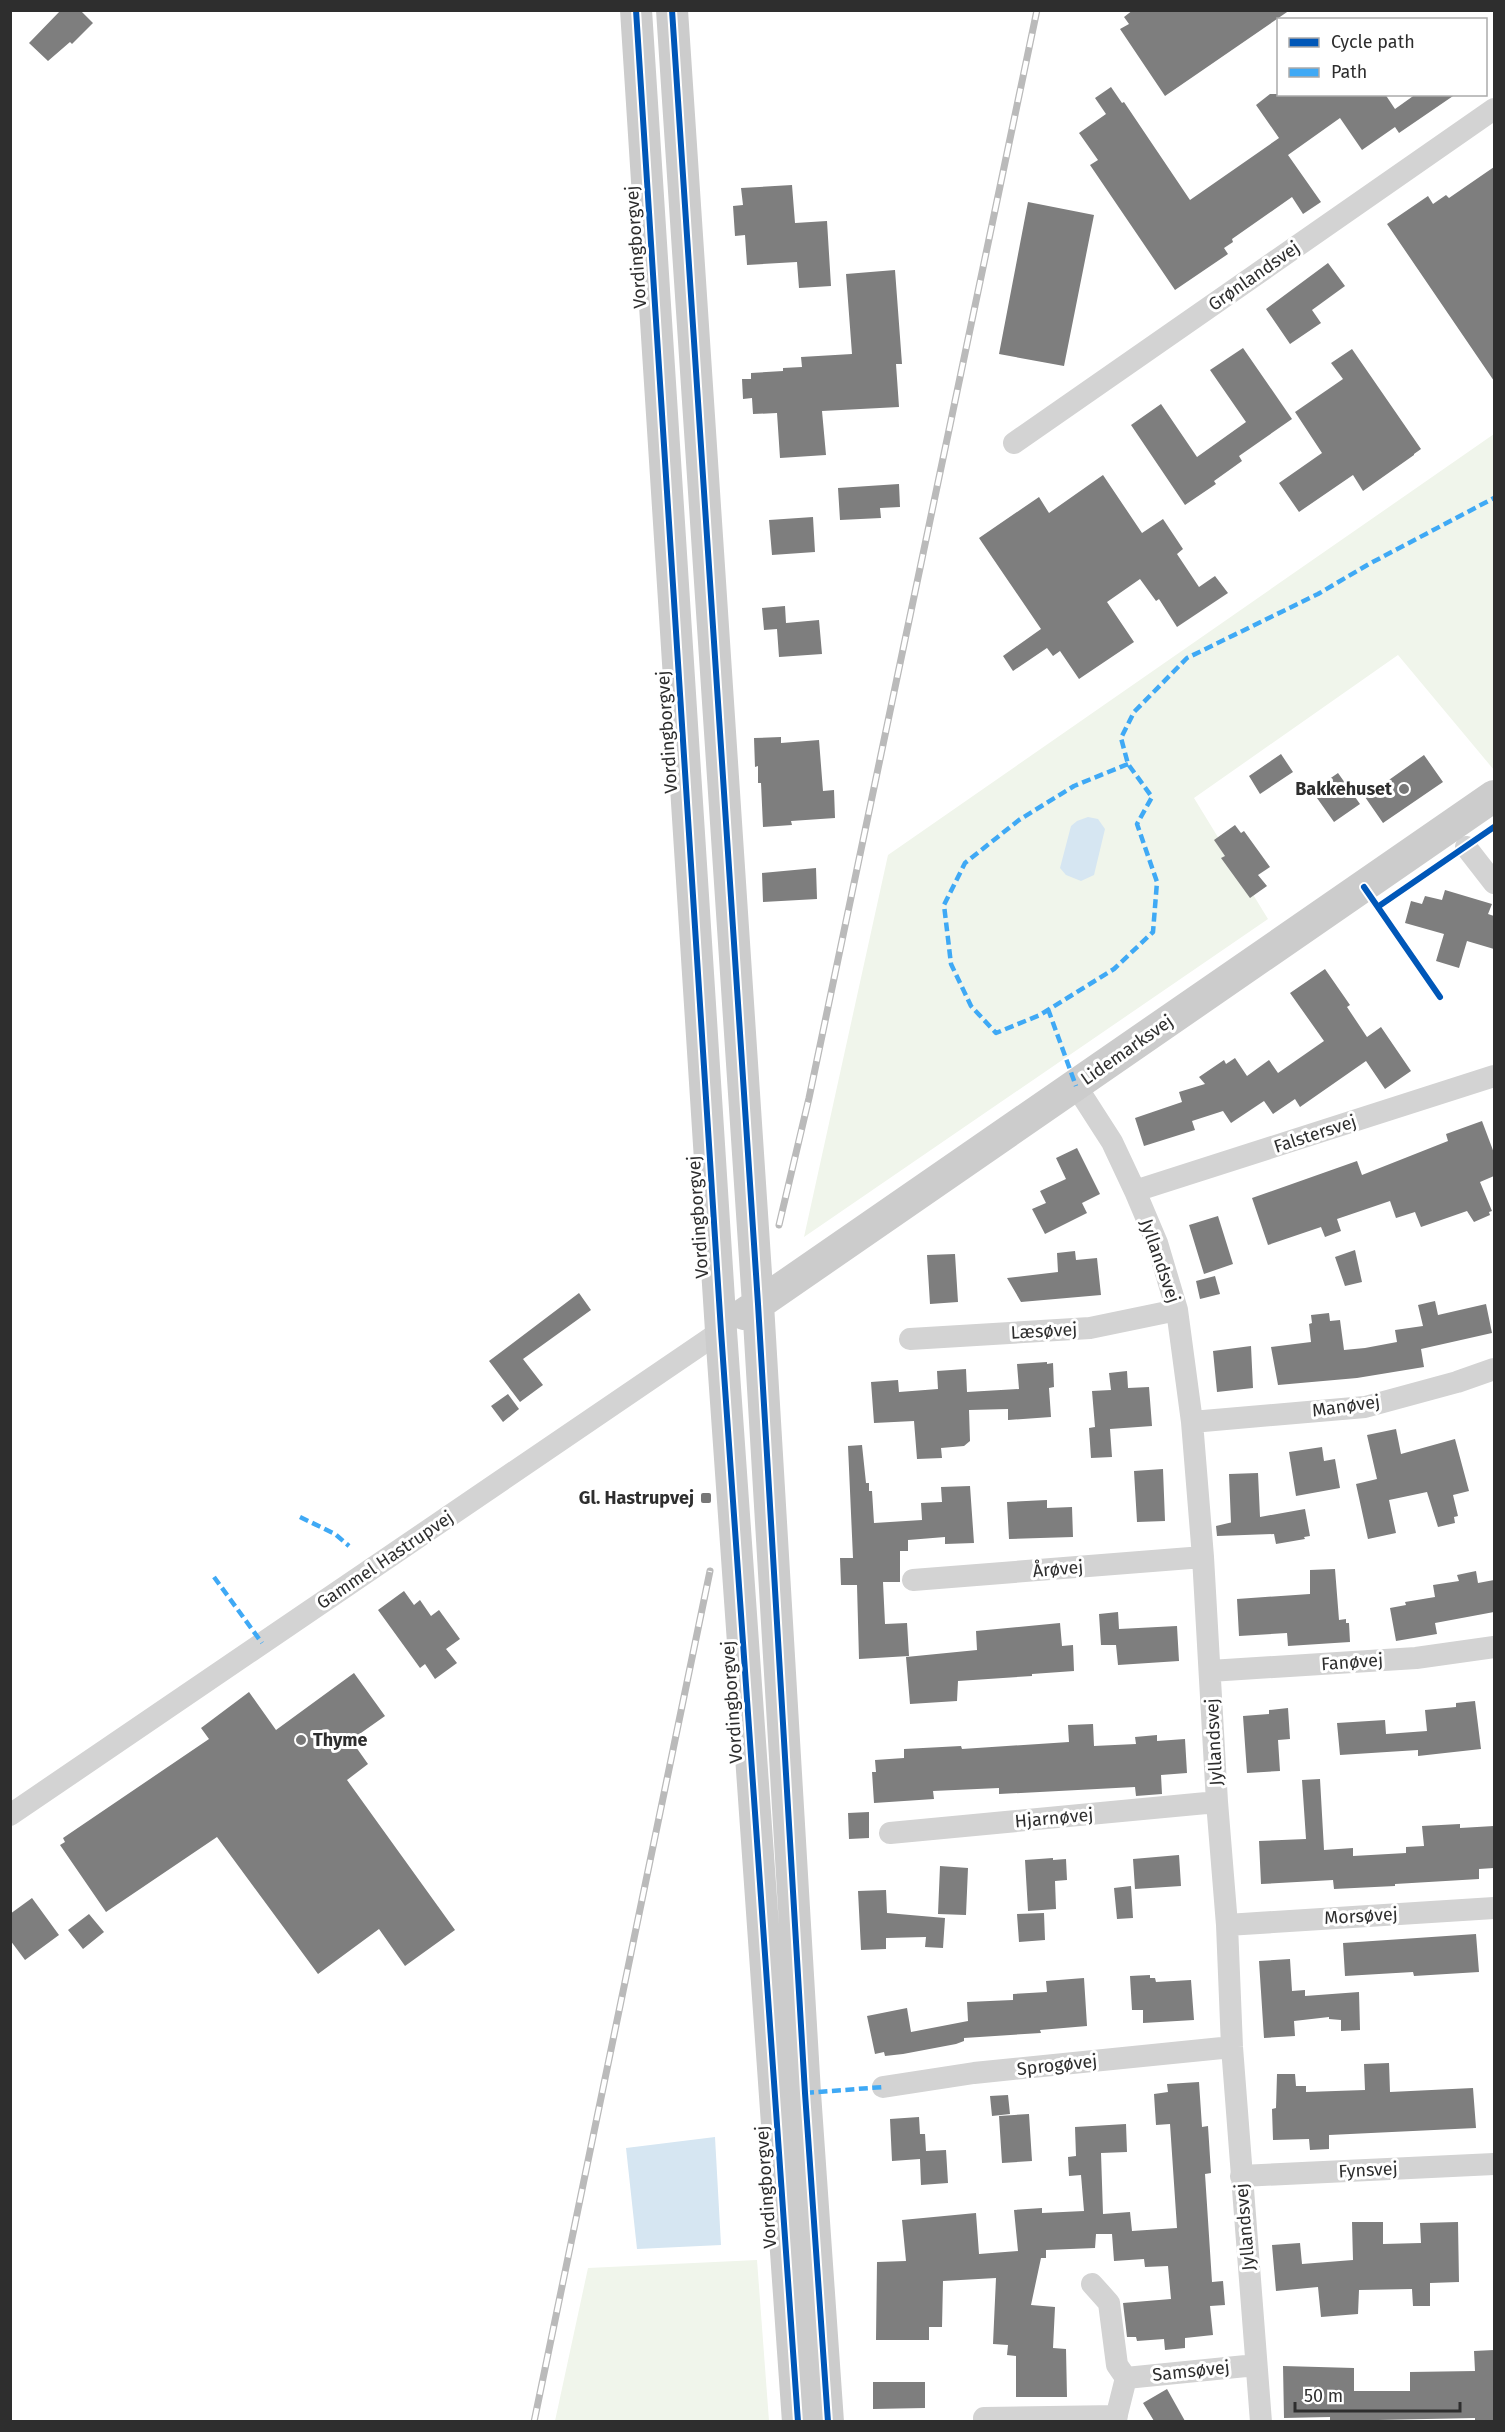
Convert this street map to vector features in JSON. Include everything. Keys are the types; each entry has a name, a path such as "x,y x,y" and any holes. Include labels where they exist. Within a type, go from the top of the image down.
{"main road":[{"name":"Vordingborgvej","path":"636,10 721,1331 798,2421"},
{"path":"672,10 758,1304 805,2093 828,2421"},
{"name":"Lidemarksvej","path":"758,1304 1494,796"},
{"name":"Gammel Hastrupvej","path":"721,1331 758,1304"}],"street":[{"name":"Grønlandsvej","path":"1014,443 1494,109"},
{"path":"1466,847 1494,883"},
{"name":"Falstersvej","path":"1135,1191 1494,1076"},
{"name":"Jyllandsvej","path":"1076,1086 1112,1142 1135,1191 1157,1243 1177,1310 1192,1422 1203,1557 1217,1802 1227,1924 1232,2047 1261,2421"},
{"name":"Læsøvej","path":"910,1339 1090,1328 1177,1310"},
{"name":"Gammel Hastrupvej","path":"10,1815 721,1331"},
{"name":"Manøvej","path":"1192,1422 1365,1407 1457,1382 1494,1369"},
{"name":"Årøvej","path":"913,1580 1203,1557"},
{"name":"Fanøvej","path":"1210,1671 1416,1658 1494,1647"},
{"name":"Hjarnøvej","path":"890,1833 1217,1802"},
{"name":"Morsøvej","path":"1227,1924 1494,1908"},
{"name":"Sprogøvej","path":"883,2087 974,2073 1232,2047"},
{"name":"Fynsvej","path":"1241,2176 1494,2164"},
{"name":"Samsøvej","path":"984,2421 984,2418 1116,2419 1126,2378 1117,2365 1109,2303 1092,2284"},
{"name":"Samsøvej","path":"1126,2378 1256,2365"}],"shaded area":[{"path":"1494,434 1494,770 1398,655 1194,798 1268,919 804,1237 888,855"},
{"path":"757,2260 769,2421 555,2421 588,2268"}],"water":[{"path":"1088,817 1098,819 1105,829 1094,875 1081,881 1066,875 1060,868 1071,826"},
{"path":"715,2137 721,2245 637,2249 626,2148"}],"building":[{"path":"61,10 80,10 93,23 72,44 70,42 48,61 29,43"},
{"path":"1133,10 1290,10 1165,96 1120,29 1129,24 1124,17"},
{"path":"1111,87 1122,103 1124,102 1190,200 1279,138 1256,105 1270,94 1277,94 1277,96 1386,96 1395,109 1413,96 1453,96 1399,133 1395,127 1362,150 1340,118 1288,155 1321,202 1303,214 1292,197 1232,239 1233,242 1224,248 1228,254 1175,290 1090,165 1098,160 1079,133 1106,114 1095,98"},
{"path":"1494,167 1494,381 1387,224 1428,196 1433,204 1446,195 1449,198"},
{"path":"792,185 795,223 827,221 831,286 799,288 797,262 747,265 745,235 735,236 733,206 743,205 741,188"},
{"path":"1028,202 1094,215 1064,366 999,354"},
{"path":"1328,263 1345,286 1312,310 1321,323 1290,344 1266,309"},
{"path":"895,270 902,364 896,364 899,407 822,411 826,455 780,458 777,413 753,414 752,398 743,399 742,379 751,379 751,373 802,367 801,357 852,354 846,274"},
{"path":"1243,348 1292,419 1239,456 1242,461 1214,481 1216,484 1185,505 1131,425 1161,404 1197,457 1246,422 1210,370"},
{"path":"1352,349 1421,449 1363,491 1353,475 1299,512 1279,483 1322,453 1295,412 1343,379 1331,363"},
{"path":"1103,475 1142,533 1163,519 1183,549 1177,554 1199,587 1215,576 1228,593 1177,627 1159,599 1156,601 1140,579 1107,602 1134,642 1079,679 1060,651 1053,656 1047,648 1013,671 1003,656 1041,629 979,538 1039,497 1049,513"},
{"path":"899,484 900,507 880,508 881,518 840,520 838,488"},
{"path":"813,517 815,552 772,555 769,520"},
{"path":"785,606 786,623 819,620 822,654 779,657 777,629 764,630 762,608"},
{"path":"781,737 781,743 819,740 823,791 834,790 835,818 791,821 792,825 763,827 761,783 758,783 758,766 755,767 754,738"},
{"path":"1281,754 1293,772 1260,794 1249,776"},
{"name":"Bakkehuset","path":"1424,755 1443,782 1383,823 1365,797"},
{"path":"1338,773 1360,804 1334,822 1312,791"},
{"path":"1235,825 1241,833 1244,831 1270,867 1258,875 1267,886 1250,898 1221,858 1225,856 1214,840"},
{"path":"816,868 817,899 763,902 762,873"},
{"path":"1445,890 1492,904 1488,914 1494,916 1494,949 1467,941 1459,968 1436,961 1444,934 1405,923 1411,901 1422,904 1425,896 1442,900"},
{"path":"1325,969 1350,1005 1347,1007 1367,1037 1381,1027 1411,1071 1385,1089 1366,1061 1300,1107 1295,1099 1273,1114 1264,1101 1231,1123 1223,1111 1192,1121 1195,1130 1144,1146 1135,1118 1182,1102 1179,1092 1205,1084 1199,1077 1224,1060 1226,1064 1235,1058 1247,1076 1269,1060 1278,1073 1324,1041 1290,993"},
{"path":"1482,1121 1494,1153 1494,1176 1480,1182 1492,1211 1489,1212 1490,1215 1474,1222 1467,1211 1421,1227 1415,1212 1396,1218 1390,1201 1337,1219 1341,1231 1325,1237 1321,1227 1268,1245 1252,1198 1357,1161 1362,1175 1448,1141 1446,1134"},
{"path":"1077,1148 1100,1194 1082,1203 1087,1213 1045,1234 1032,1209 1046,1203 1040,1191 1066,1179 1056,1158"},
{"path":"1218,1216 1233,1264 1204,1274 1189,1225"},
{"path":"1355,1250 1362,1282 1345,1286 1335,1257"},
{"path":"1075,1251 1076,1260 1097,1258 1101,1295 1021,1302 1007,1278 1058,1272 1057,1253"},
{"path":"955,1254 958,1302 930,1304 927,1255"},
{"path":"1215,1276 1220,1294 1200,1299 1196,1281"},
{"path":"579,1293 591,1310 523,1359 543,1385 520,1402 489,1361"},
{"path":"1435,1301 1438,1315 1486,1304 1492,1333 1421,1349 1424,1367 1357,1378 1278,1385 1271,1347 1311,1342 1309,1324 1312,1323 1311,1315 1329,1313 1330,1321 1340,1320 1344,1350 1365,1348 1397,1342 1395,1330 1423,1326 1418,1305"},
{"path":"1251,1346 1253,1388 1217,1392 1213,1351"},
{"path":"1047,1362 1047,1364 1053,1363 1054,1387 1049,1388 1051,1417 1008,1420 1008,1409 969,1410 970,1441 964,1446 941,1448 942,1458 917,1459 914,1421 874,1423 871,1382 898,1380 899,1392 938,1389 937,1371 966,1369 967,1392 1019,1389 1017,1364"},
{"path":"1127,1371 1128,1388 1149,1387 1152,1426 1110,1429 1112,1457 1091,1458 1089,1428 1095,1427 1092,1391 1111,1390 1109,1373"},
{"path":"508,1394 519,1409 503,1422 491,1406"},
{"path":"1396,1429 1401,1454 1455,1439 1469,1491 1453,1495 1458,1516 1454,1517 1455,1523 1438,1527 1427,1492 1389,1500 1396,1533 1368,1539 1356,1484 1377,1479 1367,1435"},
{"path":"862,1445 866,1483 869,1483 869,1491 872,1491 874,1523 922,1520 921,1503 942,1502 941,1487 970,1486 974,1543 945,1544 945,1537 908,1540 908,1551 900,1551 900,1582 883,1582 885,1624 907,1623 909,1656 859,1659 857,1585 841,1585 840,1558 853,1558 848,1446"},
{"path":"1322,1447 1324,1461 1335,1459 1340,1488 1296,1496 1289,1452"},
{"path":"1163,1469 1165,1521 1137,1522 1134,1471"},
{"path":"1258,1473 1260,1517 1305,1509 1310,1536 1276,1544 1274,1534 1217,1536 1216,1526 1231,1522 1229,1474"},
{"path":"1047,1500 1047,1508 1072,1507 1073,1537 1009,1539 1007,1502"},
{"path":"1335,1569 1339,1620 1346,1619 1346,1623 1349,1623 1350,1642 1288,1646 1287,1633 1239,1636 1237,1599 1310,1594 1310,1570"},
{"path":"1476,1571 1478,1583 1494,1580 1494,1612 1435,1623 1437,1634 1396,1641 1390,1608 1406,1605 1405,1602 1435,1597 1433,1585 1459,1581 1457,1575"},
{"path":"404,1591 414,1605 420,1600 431,1616 439,1610 460,1639 446,1649 457,1663 435,1679 425,1664 420,1668 378,1610"},
{"path":"1118,1612 1119,1629 1177,1626 1179,1661 1118,1665 1116,1645 1101,1645 1099,1614"},
{"path":"1060,1623 1062,1646 1073,1645 1074,1671 958,1681 957,1701 910,1704 906,1657 977,1650 976,1631"},
{"path":"354,1673 385,1716 351,1740 368,1764 347,1780 455,1930 405,1966 379,1929 318,1974 217,1837 106,1912 60,1845 65,1842 63,1838 209,1739 201,1728 249,1692 276,1730"},
{"path":"1475,1701 1481,1749 1418,1756 1418,1750 1340,1755 1337,1723 1385,1720 1386,1734 1427,1731 1425,1710 1456,1707 1456,1703"},
{"path":"1288,1708 1290,1739 1278,1740 1280,1771 1247,1773 1243,1716 1269,1714 1269,1710"},
{"path":"1093,1724 1094,1746 1136,1744 1135,1737 1157,1735 1157,1741 1185,1739 1187,1773 1161,1775 1162,1794 1136,1796 1135,1787 999,1794 999,1788 933,1791 934,1799 874,1803 872,1772 876,1772 875,1760 904,1758 904,1749 961,1746 962,1749 1069,1742 1068,1725"},
{"path":"1320,1779 1324,1850 1353,1848 1353,1856 1406,1853 1406,1847 1424,1846 1422,1826 1460,1824 1460,1828 1494,1826 1494,1868 1479,1869 1479,1879 1395,1884 1395,1886 1334,1889 1333,1880 1261,1884 1259,1841 1306,1839 1302,1780"},
{"path":"869,1812 869,1838 849,1839 848,1813"},
{"path":"1179,1855 1181,1886 1135,1889 1133,1859"},
{"path":"1053,1858 1053,1860 1066,1859 1067,1880 1055,1881 1056,1909 1028,1911 1025,1860"},
{"path":"940,1866 968,1868 966,1915 938,1914"},
{"path":"1131,1886 1133,1918 1117,1919 1114,1888"},
{"path":"886,1890 887,1913 945,1918 943,1948 925,1947 926,1937 886,1938 886,1949 861,1950 858,1891"},
{"path":"32,1898 59,1935 25,1960 10,1940 10,1914"},
{"path":"1044,1913 1045,1940 1019,1942 1017,1914"},
{"path":"89,1914 104,1932 83,1949 68,1930"},
{"path":"1476,1934 1479,1972 1414,1976 1413,1972 1345,1976 1343,1943"},
{"path":"1290,1959 1292,1991 1305,1990 1305,1996 1359,1992 1360,2030 1341,2031 1341,2020 1329,2019 1329,2017 1294,2021 1295,2036 1264,2038 1259,1961"},
{"path":"1150,1975 1150,1978 1155,1978 1156,1982 1191,1980 1194,2020 1143,2023 1143,2010 1132,2010 1130,1976"},
{"path":"1084,1978 1087,2026 1040,2030 1041,2033 964,2038 964,2041 956,2044 903,2054 885,2056 884,2052 875,2054 867,2016 907,2008 911,2032 968,2021 967,2002 1013,2000 1013,1994 1047,1992 1046,1981"},
{"path":"1389,2063 1390,2092 1473,2088 1476,2128 1329,2135 1329,2149 1310,2150 1309,2139 1273,2140 1272,2109 1276,2108 1277,2074 1295,2074 1296,2086 1306,2086 1306,2092 1365,2090 1364,2064"},
{"path":"1199,2082 1202,2127 1208,2126 1211,2173 1205,2174 1212,2282 1223,2281 1225,2305 1210,2306 1213,2335 1185,2338 1185,2348 1165,2350 1164,2339 1137,2341 1136,2337 1127,2337 1123,2303 1171,2299 1168,2266 1145,2267 1144,2259 1114,2261 1112,2234 1096,2234 1095,2248 1046,2250 1046,2258 1041,2258 1031,2305 1055,2307 1053,2348 1066,2349 1067,2397 1016,2397 1016,2356 1007,2355 1008,2345 993,2344 996,2278 943,2281 942,2327 929,2327 929,2340 876,2340 877,2262 906,2261 902,2220 976,2213 979,2254 1018,2251 1014,2210 1042,2208 1042,2213 1084,2211 1081,2175 1069,2176 1068,2157 1076,2156 1075,2127 1126,2124 1127,2152 1101,2153 1103,2214 1130,2212 1132,2231 1177,2228 1170,2124 1156,2125 1154,2094 1168,2092 1167,2084"},
{"path":"1008,2095 1010,2114 992,2116 990,2096"},
{"path":"1029,2114 1032,2161 1002,2163 999,2116"},
{"path":"919,2117 920,2134 925,2134 926,2151 946,2150 948,2183 921,2185 920,2159 892,2161 890,2119"},
{"path":"1352,2222 1383,2222 1383,2244 1421,2243 1420,2223 1458,2222 1459,2282 1430,2283 1430,2306 1413,2306 1412,2289 1359,2290 1358,2314 1321,2317 1318,2287 1276,2291 1272,2245 1300,2243 1302,2264 1353,2260"},
{"path":"1494,2350 1494,2421 1475,2421 1475,2418 1330,2421 1330,2417 1284,2418 1283,2366 1354,2368 1354,2391 1410,2391 1410,2372 1475,2371 1474,2351"},
{"path":"873,2382 925,2382 925,2408 873,2409"},
{"path":"1167,2389 1185,2421 1154,2421 1143,2403"}],"railway":[{"path":"779,1225 809,1098 1037,10"},
{"path":"534,2422 710,1571"}],"marked path":[{"path":"1128,764 1074,786 1019,820 965,863 944,905 951,964 971,1006 996,1033 1040,1015 1114,969 1153,932 1157,882 1137,824 1152,797 1128,764 1121,738 1134,712 1187,658 1318,594 1369,564 1494,498"},
{"path":"1048,1009 1076,1086"},
{"path":"300,1517 335,1534 349,1546"},
{"path":"214,1577 262,1643"},
{"path":"805,2093 883,2087"}],"cycle path":[{"path":"636,10 721,1331 798,2422"},
{"path":"672,10 758,1304 805,2093 828,2422"},
{"path":"1379,906 1494,827"},
{"path":"1364,887 1440,997"}],"place":[{"name":"Bakkehuset","path":"1404,789"},
{"name":"Gl. Hastrupvej","path":"706,1498"},
{"name":"Thyme","path":"301,1740"}]}
